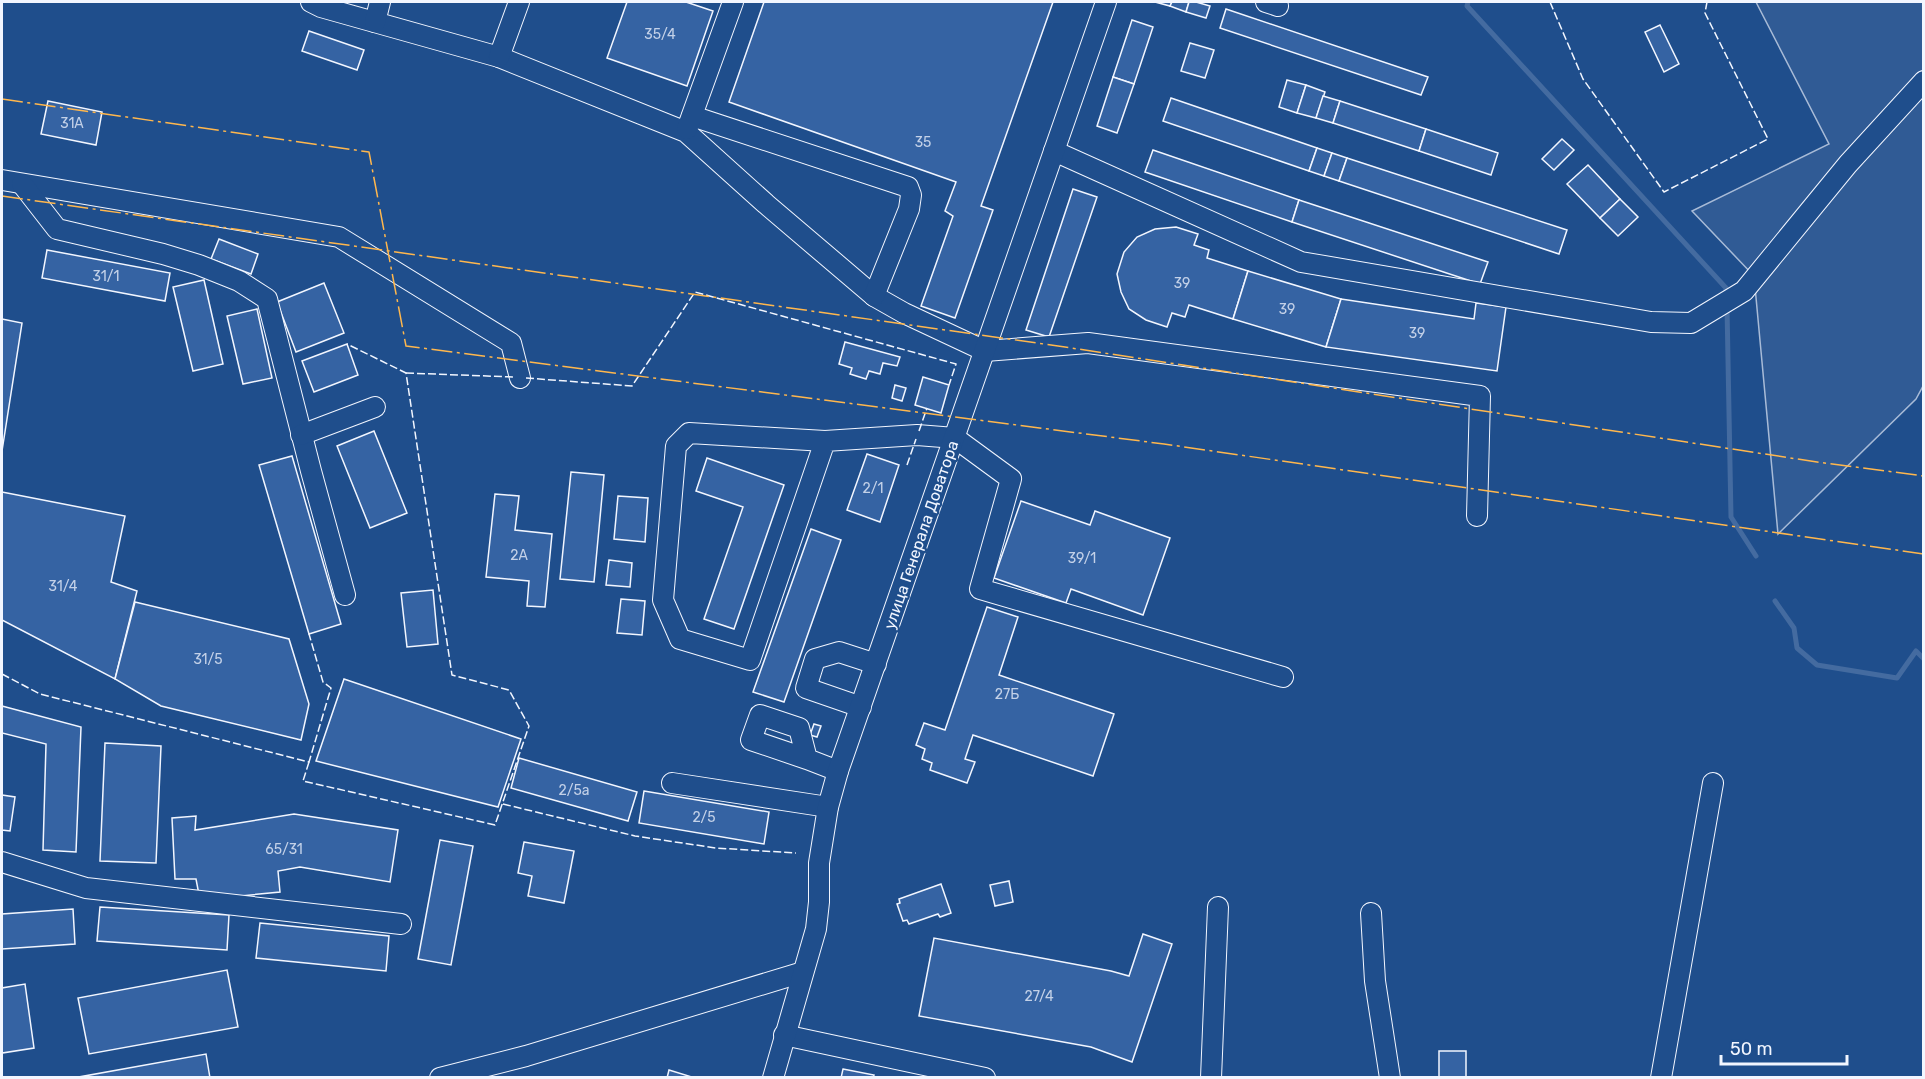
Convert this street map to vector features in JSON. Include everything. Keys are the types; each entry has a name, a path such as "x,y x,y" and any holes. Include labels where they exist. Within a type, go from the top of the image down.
{"street":[{"path":"311,2 321,7 499,57 689,124 908,187 911,195 909,209 874,296"},
{"path":"375,22 380,2"},
{"path":"499,57 519,2"},
{"path":"689,124 733,2"},
{"name":"улица Генерала Доватора","path":"772,1077 816,929 819,863 828,807 838,771 1106,2"},
{"path":"1054,151 1301,262 1651,322 1691,323 1743,291 1848,164 1923,81"},
{"path":"689,124 766,204 874,296 904,313 985,351 1088,343 1480,396 1477,516"},
{"path":"2,180 339,237 512,343 520,378"},
{"path":"22,184 57,229 163,254 199,265 239,281 267,299 345,595"},
{"path":"301,435 375,407"},
{"path":"825,441 750,660 680,639 663,600 676,446 689,433 825,441 917,435 955,438 1011,478 980,589 1283,677"},
{"path":"861,707 806,688 815,659 839,652 876,664"},
{"path":"807,759 838,771"},
{"path":"672,783 828,807"},
{"path":"1662,1077 1713,783"},
{"path":"2,862 86,888 400,924"},
{"path":"1211,1077 1218,907"},
{"path":"1371,913 1375,981 1390,1077"},
{"path":"440,1077 526,1056 803,972"},
{"path":"784,1035 985,1077"}],"shaded area":[{"path":"1756,2 1923,2 1923,386 1916,399 1778,534 1754,276 1692,211 1829,144"}],"building":[{"path":"627,2 686,2 713,11 687,86 607,58"},
{"path":"764,2 1053,2 981,206 993,210 955,318 921,306 953,216 945,211 956,182 729,102"},
{"path":"1155,2 1172,2 1170,6"},
{"path":"1172,2 1189,2 1186,12 1170,6"},
{"path":"1189,2 1210,6 1206,18 1186,12"},
{"path":"1226,9 1428,77 1421,95 1220,28"},
{"path":"1132,20 1153,27 1134,84 1113,77"},
{"path":"1660,25 1679,64 1664,72 1645,32"},
{"path":"309,31 364,50 357,70 302,51"},
{"path":"1190,43 1214,50 1205,78 1181,71"},
{"path":"1113,77 1134,84 1117,133 1097,126"},
{"path":"1287,80 1306,85 1297,113 1279,107"},
{"path":"1306,85 1325,92 1316,118 1297,113"},
{"path":"1323,96 1340,101 1333,123 1316,118"},
{"path":"1171,98 1317,148 1309,171 1163,121"},
{"path":"48,101 102,112 96,145 41,134"},
{"path":"1340,101 1426,129 1419,151 1333,123"},
{"path":"1426,129 1498,153 1491,175 1419,151"},
{"path":"1562,139 1574,150 1554,170 1542,159"},
{"path":"1317,148 1332,153 1324,176 1309,171"},
{"path":"1153,150 1299,200 1292,222 1145,172"},
{"path":"1332,153 1347,158 1339,181 1324,176"},
{"path":"1347,158 1567,230 1559,254 1339,181"},
{"path":"1588,165 1620,199 1600,218 1567,184"},
{"path":"1073,189 1097,197 1049,337 1026,330"},
{"path":"1620,199 1638,217 1618,236 1600,218"},
{"path":"1299,200 1488,262 1480,284 1292,222"},
{"path":"1176,227 1198,234 1194,245 1209,250 1207,258 1248,271 1233,319 1189,305 1185,317 1172,313 1167,327 1146,320 1129,309 1121,292 1117,274 1124,252 1137,237 1155,229"},
{"path":"219,239 258,254 251,274 211,259"},
{"path":"47,250 170,273 165,301 42,278"},
{"path":"1248,271 1341,299 1326,347 1233,319"},
{"path":"204,280 223,364 193,371 173,287"},
{"path":"324,283 344,333 296,352 277,302"},
{"path":"1341,299 1474,319 1476,303 1506,307 1497,371 1326,347"},
{"path":"257,309 272,378 243,384 227,316"},
{"path":"2,319 22,323 2,451"},
{"path":"845,342 900,357 897,366 883,363 880,374 869,371 866,379 850,374 852,368 839,364"},
{"path":"347,344 358,375 314,392 302,361"},
{"path":"923,377 949,385 941,413 915,405"},
{"path":"895,385 906,388 902,401 892,398"},
{"path":"374,431 407,513 370,528 337,446"},
{"path":"867,454 899,465 880,522 847,510"},
{"path":"292,456 341,624 309,634 259,465"},
{"path":"707,458 784,485 734,629 704,619 743,507 696,491"},
{"path":"571,472 604,475 594,582 560,579"},
{"path":"2,492 125,516 111,582 137,591 115,679 2,620"},
{"path":"495,494 519,496 515,530 552,534 545,607 527,606 529,581 486,577"},
{"path":"618,496 648,498 645,542 614,539"},
{"path":"1021,501 1090,525 1095,511 1170,538 1143,615 1071,589 1066,603 994,578"},
{"path":"811,529 841,540 784,702 753,692"},
{"path":"609,560 632,563 630,587 606,585"},
{"path":"433,590 438,644 407,647 401,593"},
{"path":"621,599 645,601 642,635 617,633"},
{"path":"135,602 289,639 309,704 301,740 161,706 115,679"},
{"path":"987,607 1018,617 999,675 1114,714 1093,776 973,735 965,759 975,762 967,783 930,770 932,763 922,759 925,749 916,745 924,723 945,730"},
{"path":"344,679 521,739 498,807 316,761"},
{"path":"2,706 81,727 76,852 43,850 46,744 2,733"},
{"path":"814,724 821,726 817,737 810,735"},
{"path":"105,743 161,746 156,863 100,861"},
{"path":"519,758 637,792 628,821 511,788"},
{"path":"644,791 769,812 764,844 639,823"},
{"path":"2,795 15,797 10,831 2,830"},
{"path":"294,814 398,830 390,882 300,867 278,871 280,892 200,900 196,879 175,879 172,818 196,816 195,830"},
{"path":"440,840 473,846 451,965 418,959"},
{"path":"524,842 574,851 564,903 528,896 532,876 518,873"},
{"path":"1009,881 1013,902 995,906 990,885"},
{"path":"941,884 951,913 940,917 938,914 909,924 907,920 903,921 897,904 900,903 899,899"},
{"path":"100,907 229,915 227,950 97,941"},
{"path":"73,909 75,944 2,949 2,914"},
{"path":"260,923 389,936 386,971 256,958"},
{"path":"1143,934 1172,944 1132,1062 1091,1047 919,1016 934,938 1129,976"},
{"path":"227,970 238,1027 89,1054 78,998"},
{"path":"25,984 34,1048 2,1053 2,988"},
{"path":"1439,1051 1466,1051 1466,1078 1439,1078"},
{"path":"206,1054 210,1078 79,1078 79,1077"},
{"path":"843,1069 874,1075 873,1078 841,1078"},
{"path":"669,1070 692,1077 667,1078"}],"waterway":[{"path":"1468,2 1467,6 1726,288 1726,295"},
{"path":"1727,307 1731,517 1756,556"},
{"path":"1775,601 1794,628 1797,648 1817,665 1897,678 1916,651 1924,659"}],"fence":[{"path":"1550,2 1583,79 1664,192 1768,139 1705,13 1707,2"},
{"path":"526,378 632,386 695,292 956,364 949,385"},
{"path":"309,762 303,781 495,825 529,726 509,690 452,675 406,373 347,344"},
{"path":"406,373 514,377"},
{"path":"919,431 927,408"},
{"path":"907,465 916,439"},
{"path":"2,674 40,694 309,762 331,688 323,682 309,634"},
{"path":"503,804 635,836 716,848 796,853"}],"power":[{"path":"2,99 369,152 406,346 1164,444 1924,554"},
{"path":"2,196 1065,347 1817,462 1924,476"}]}
